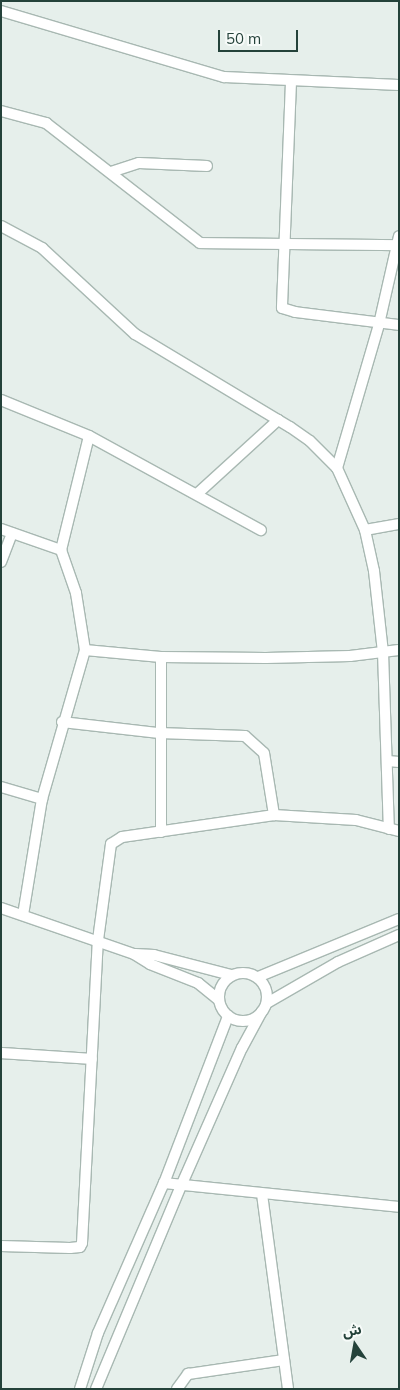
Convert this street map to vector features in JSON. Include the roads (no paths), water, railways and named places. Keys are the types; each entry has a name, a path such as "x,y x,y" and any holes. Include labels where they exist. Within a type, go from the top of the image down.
{"street":[{"path":"1,11 202,72 252,80 399,85"},
{"path":"291,82 282,308 379,324 399,325"},
{"path":"1,111 46,123 111,172 200,244 398,242 379,324 337,468"},
{"path":"111,172 139,163 206,166"},
{"path":"1,226 54,257 135,334 310,441 337,468 364,530 374,571 393,762 394,830 328,817 274,815 122,837 111,844 98,940 82,1243 80,1247 70,1248 1,1246"},
{"path":"1,400 89,436 261,530"},
{"path":"197,494 278,420"},
{"path":"23,914 42,798 62,722 85,650 76,593 61,550 89,436"},
{"path":"364,530 399,524"},
{"path":"1,529 61,550"},
{"path":"1,562 12,533"},
{"path":"85,650 160,657 341,656 399,650"},
{"path":"160,657 161,832"},
{"path":"62,722 159,733 244,736 255,742 264,753 274,815"},
{"path":"1,787 42,798"},
{"path":"1,908 98,940 134,954 150,964 198,983 219,1000 228,1016 246,1021 264,1007 338,962 399,936"},
{"path":"258,977 399,918"},
{"path":"96,1389 180,1186 264,1007 267,993 258,977 249,973 230,975 154,955 134,954"},
{"path":"219,1000 219,990 230,975"},
{"path":"80,1389 98,1333 164,1183 228,1016"},
{"path":"1,1054 92,1059"},
{"path":"164,1183 399,1207 399,1211"},
{"path":"262,1194 288,1389"},
{"path":"177,1389 188,1374 284,1360"}]}
